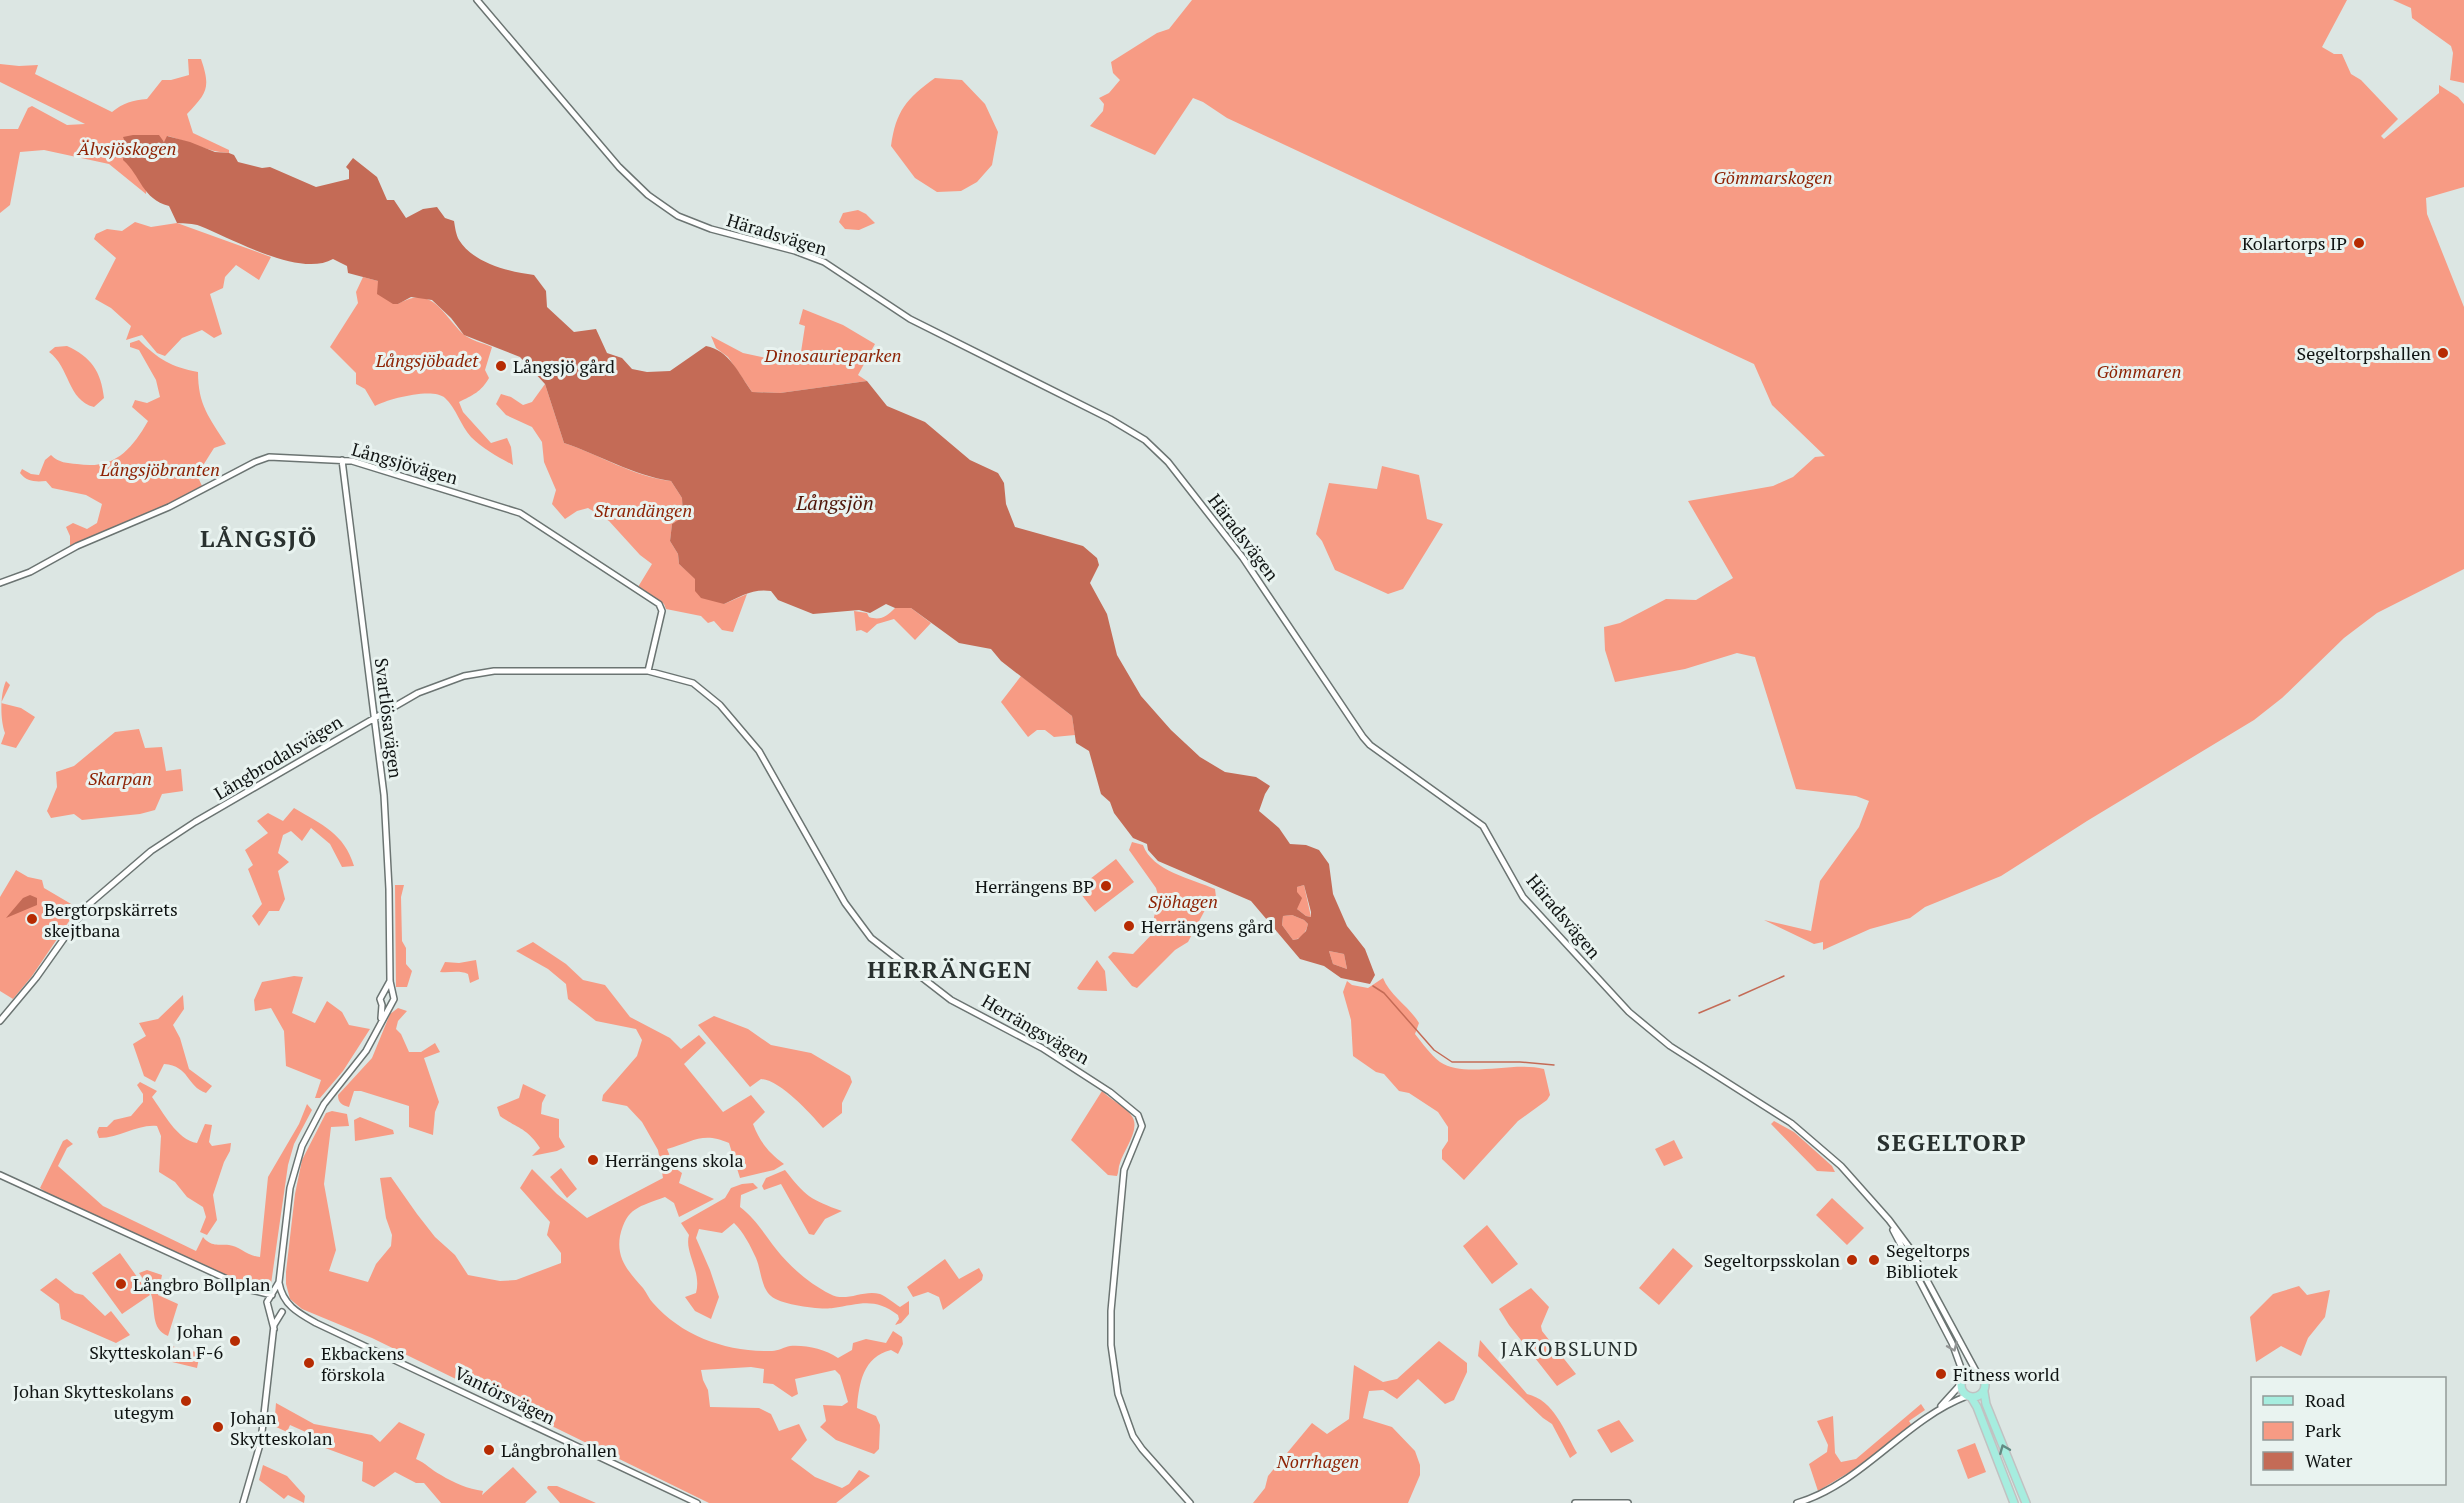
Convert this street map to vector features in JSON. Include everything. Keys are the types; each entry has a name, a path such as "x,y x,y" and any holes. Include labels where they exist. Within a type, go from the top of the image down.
{"main road":[{"path":"2014,1503 1977,1407 1960,1385 1964,1376 1971,1372 1977,1373 1984,1379 1986,1404 2026,1503"},
{"path":"1969,1396 1977,1397 1984,1392"}],"street":[{"name":"Häradsvägen","path":"477,0 619,167 640,189 667,209 707,228 795,251 824,262 910,319 1110,419 1149,443 1168,462 1243,558 1370,745 1483,826 1523,897 1629,1012 1670,1046 1791,1123 1841,1166 1889,1220 1909,1247 1977,1373"},
{"name":"Långsjövägen","path":"0,583 30,572 77,546 169,507 268,457 342,460 520,513 658,603 662,611 648,671"},
{"name":"Svartlösavägen","path":"342,460 384,795 392,995"},
{"name":"Långbrodalsvägen","path":"0,1021 36,978 87,906 143,857 188,827 374,718 432,687 479,673 648,671"},
{"name":"Herrängsvägen","path":"648,671 678,678 699,687 720,705 747,736 768,764 850,913 871,939 951,999 1042,1048 1110,1092 1138,1115 1142,1126 1124,1170 1111,1311 1111,1345 1118,1394 1133,1436 1190,1503"},
{"name":"Svartlösavägen","path":"384,993 390,981"},
{"path":"274,1329 268,1306 279,1279 290,1188 302,1146 318,1114 366,1051 381,1020 393,1002 392,995 384,993 380,999 381,1020"},
{"path":"382,1005 390,1005"},
{"path":"0,1175 250,1290 272,1295 279,1294 285,1299"},
{"name":"Häradsvägen","path":"1889,1220 1952,1342 1964,1376"},
{"path":"243,1503 261,1441 274,1329 285,1299 279,1279"},
{"path":"250,1290 273,1312 282,1311"},
{"name":"Vantörsvägen","path":"285,1299 300,1314"},
{"name":"Vantörsvägen","path":"282,1311 300,1314 697,1503"},
{"path":"1797,1503 1832,1488 1939,1409 1960,1385"},
{"path":"1939,1409 1969,1396"},
{"path":"1575,1503 1628,1503"}],"green space":[{"name":"Gömmaren","path":"1192,0 2347,0 2322,47 2334,54 2342,54 2351,74 2361,80 2398,119 2381,136 2384,139 2439,93 2439,85 2458,97 2464,104 2464,187 2426,198 2427,214 2464,307 2464,569 2377,613 2344,638 2282,698 2254,720 2001,876 1925,907 1910,918 1870,929 1823,950 1823,942 1814,944 1764,920 1811,931 1820,881 1859,827 1869,801 1856,796 1796,789 1755,657 1737,653 1685,669 1615,682 1605,650 1604,627 1620,623 1666,599 1696,600 1733,578 1688,501 1773,486 1793,477 1815,457 1825,456 1772,405 1754,364 1227,118 1203,102 1193,98 1155,155 1090,126 1103,111 1104,104 1099,98 1109,93 1120,80 1113,73 1111,62 1157,33 1169,29"},
{"path":"2393,0 2464,0 2464,83 2450,80 2453,53 2451,46 2412,18 2411,8"},
{"name":"Älvsjöskogen","path":"188,59 201,59 206,77 203,95 187,114 193,133 229,150 229,153 168,136 165,142 161,140 150,159 146,194 109,164 44,150 20,152 10,205 0,213 0,129 18,129 28,108 32,106 67,125 85,124 0,82 0,64 38,65 35,74 112,112 128,103 147,99 162,80 189,75"},
{"path":"935,78 962,80 985,104 998,132 992,165 977,182 961,191 937,192 915,178 891,146 899,115 904,107"},
{"path":"858,210 875,223 859,230 845,229 839,222 843,213"},
{"path":"135,222 151,227 177,223 271,257 259,280 236,265 225,277 223,288 210,294 222,334 214,338 202,330 182,338 165,356 157,353 142,335 126,340 131,326 111,308 95,299 116,258 94,239 96,234 107,229 122,231"},
{"name":"Långsjöbadet","path":"363,277 378,281 398,304 410,299 428,299 465,335 492,347 485,370 489,378 486,383 473,395 459,402 463,412 491,443 507,438 511,447 513,465 496,456 471,437 445,398 431,394 410,395 375,406 365,389 356,384 356,373 330,347 358,303 356,292"},
{"name":"Dinosaurieparken","path":"803,309 843,325 875,344 858,375 867,381 780,393 752,392 728,357 716,348 711,336 743,353 799,365 805,326 799,324"},
{"name":"Långsjöbranten","path":"139,340 166,361 180,368 198,372 202,402 226,444 214,448 197,475 202,486 169,506 70,547 70,536 66,527 73,523 87,529 97,523 102,504 86,495 52,488 46,481 29,480 20,473 22,469 39,475 45,460 51,455 63,462 90,465 111,461 128,449 148,421 132,407 135,400 147,403 160,397 156,380 139,350 130,347 130,343"},
{"path":"67,346 88,360 97,373 104,398 94,407 79,398 56,358 49,352 55,347"},
{"name":"Strandängen","path":"545,384 564,443 643,475 671,481 682,498 683,518 672,524 670,541 678,554 679,564 724,604 747,594 733,632 722,630 714,621 708,623 701,616 666,609 664,604 638,587 652,564 640,555 609,521 588,508 577,511 565,519 552,504 556,490 544,462 542,442 532,427 506,415 496,404 501,394 523,405 532,402"},
{"path":"1382,466 1419,475 1427,519 1443,524 1403,589 1388,594 1335,570 1322,541 1316,534 1329,483 1377,489"},
{"path":"895,608 911,608 931,623 915,640 894,619 877,624 867,633 861,630 856,631 854,611 867,613 869,617 880,618"},
{"path":"1021,676 1072,716 1075,735 1054,737 1045,730 1037,730 1028,737 1001,702"},
{"path":"6,681 10,685 2,702 3,693"},
{"path":"2,703 21,708 35,717 16,748 1,744 5,733"},
{"name":"Skarpan","path":"139,729 145,748 162,747 166,771 181,769 183,791 162,794 155,810 140,814 82,820 74,814 51,818 47,811 57,787 56,772 74,766 115,732"},
{"path":"294,808 331,831 344,845 354,866 342,867 330,844 311,828 302,841 291,831 283,835 278,853 289,862 278,871 285,899 279,911 269,911 259,926 252,916 262,904 248,869 253,865 245,850 268,833 257,821 268,813 283,821"},
{"name":"Sjöhagen","path":"1132,842 1143,845 1148,854 1164,868 1215,889 1217,905 1211,910 1205,910 1188,942 1175,950 1137,988 1132,986 1108,957 1113,952 1133,954 1154,932 1154,917 1159,899 1156,888 1129,850"},
{"name":"Herrängens BP","path":"1116,859 1134,882 1095,912 1077,889"},
{"path":"16,870 28,877 42,880 44,888 78,908 32,976 13,999 0,991 0,897"},
{"path":"395,885 404,885 401,897 402,941 406,948 406,964 412,971 407,987 396,987"},
{"path":"1304,885 1311,917 1297,909 1297,887"},
{"path":"1292,915 1308,924 1303,935 1293,940 1282,925 1283,916"},
{"path":"533,942 566,964 583,980 605,985 630,1017 670,1038 681,1049 699,1035 706,1043 684,1064 723,1112 751,1095 765,1112 753,1124 765,1146 784,1164 774,1170 740,1178 729,1143 705,1138 667,1149 675,1168 682,1173 679,1183 714,1199 679,1217 674,1203 665,1197 635,1209 626,1219 620,1236 620,1252 629,1271 653,1303 678,1325 692,1333 739,1349 772,1351 790,1346 803,1346 821,1350 838,1358 852,1350 853,1343 866,1339 886,1343 893,1331 902,1337 903,1344 898,1354 891,1350 882,1353 868,1365 859,1389 857,1408 876,1416 880,1425 879,1449 874,1454 836,1440 820,1427 826,1421 823,1405 842,1406 848,1402 840,1375 835,1370 795,1379 798,1394 792,1397 773,1384 763,1383 764,1369 751,1367 701,1370 708,1390 710,1407 759,1408 771,1414 779,1431 799,1424 807,1440 791,1459 815,1477 842,1488 849,1484 859,1470 870,1476 836,1503 709,1503 372,1338 302,1309 290,1299 286,1272 295,1194 302,1160 326,1113 332,1111 347,1114 349,1126 331,1127 324,1184 336,1250 329,1271 368,1282 376,1264 391,1246 392,1235 386,1218 380,1178 391,1177 435,1237 455,1255 468,1275 500,1281 516,1280 561,1263 561,1253 547,1235 550,1222 520,1188 532,1169 557,1194 587,1218 663,1178 658,1150 642,1122 627,1106 602,1101 603,1095 637,1056 642,1040 636,1029 596,1021 568,999 566,984 548,969 516,951"},
{"path":"1329,951 1344,954 1347,969 1333,964"},
{"path":"476,960 479,979 470,983 468,974 440,972 445,962 459,963"},
{"path":"1097,960 1105,971 1107,991 1079,990 1077,988"},
{"path":"294,976 303,977 292,1013 315,1023 327,1001 342,1012 349,1025 370,1029 343,1071 320,1098 315,1098 321,1080 286,1066 284,1031 271,1008 255,1011 254,1000 262,982"},
{"path":"1383,978 1390,990 1419,1023 1415,1034 1440,1062 1451,1067 1476,1070 1518,1067 1544,1069 1550,1095 1547,1100 1518,1121 1464,1180 1442,1159 1442,1150 1448,1141 1448,1127 1438,1112 1409,1093 1399,1091 1384,1074 1376,1072 1353,1056 1351,1020 1343,992 1347,981 1352,985 1368,988"},
{"path":"183,995 184,1009 173,1025 180,1038 189,1069 212,1086 206,1093 195,1086 179,1068 172,1066 164,1064 155,1082 144,1076 133,1044 146,1036 139,1023 158,1019"},
{"path":"398,1008 407,1011 398,1021 396,1029 401,1034 409,1052 421,1052 435,1043 440,1052 424,1058 439,1102 435,1112 433,1135 409,1127 409,1106 361,1091 354,1091 349,1107 339,1100 338,1095 372,1058 390,1014"},
{"path":"714,1016 748,1029 771,1045 811,1053 850,1076 852,1082 842,1103 842,1113 823,1128 794,1098 777,1085 761,1079 750,1087 698,1025"},
{"path":"140,1082 157,1091 152,1097 183,1137 197,1143 205,1124 212,1125 209,1142 212,1146 231,1143 213,1195 217,1220 207,1235 200,1232 206,1217 203,1207 187,1197 175,1182 159,1172 161,1136 157,1126 143,1127 115,1136 99,1138 97,1132 99,1127 107,1127 114,1120 131,1116 143,1102 143,1094 137,1085"},
{"path":"523,1084 546,1095 542,1103 541,1114 559,1119 559,1137 565,1147 532,1156 540,1148 535,1141 526,1132 500,1116 497,1107 519,1098"},
{"path":"1102,1091 1126,1109 1134,1120 1131,1139 1122,1157 1117,1176 1108,1175 1071,1140"},
{"path":"307,1104 312,1110 294,1144 288,1165 270,1291 262,1292 252,1288 51,1196 40,1188 63,1141 67,1139 73,1144 67,1148 58,1166 103,1206 196,1251 203,1237 212,1244 233,1246 260,1257 268,1177 299,1124"},
{"path":"360,1117 393,1130 394,1134 355,1141 354,1120"},
{"path":"1774,1121 1794,1132 1832,1166 1835,1172 1817,1171 1771,1124"},
{"path":"1674,1140 1683,1158 1664,1166 1655,1149"},
{"path":"561,1168 577,1189 567,1198 550,1177"},
{"path":"785,1170 809,1196 842,1211 825,1219 814,1235 809,1234 781,1184 764,1190 762,1186 766,1178"},
{"path":"753,1183 758,1188 741,1195 740,1207 755,1221 794,1269 815,1285 836,1296 880,1294 900,1307 909,1301 909,1314 901,1323 895,1325 899,1319 898,1315 874,1304 819,1308 776,1299 765,1288 754,1253 734,1223 722,1233 699,1229 696,1238 719,1297 711,1319 695,1311 685,1297 696,1293 697,1277 689,1249 689,1235 681,1223 725,1198 731,1188"},
{"path":"1832,1198 1864,1228 1847,1245 1816,1215"},
{"path":"1487,1225 1518,1264 1492,1284 1463,1246"},
{"path":"1673,1248 1693,1266 1659,1305 1639,1288"},
{"name":"Långbro Bollplan","path":"120,1253 150,1295 122,1314 92,1273"},
{"path":"945,1259 959,1279 979,1268 983,1275 982,1280 943,1310 939,1297 928,1292 913,1297 907,1287"},
{"path":"147,1270 162,1275 158,1295 178,1304 168,1336 158,1329 151,1294 139,1273"},
{"path":"56,1278 75,1293 83,1295 105,1316 111,1311 130,1335 116,1343 61,1319 59,1304 40,1290"},
{"path":"2299,1286 2307,1295 2330,1290 2325,1317 2308,1338 2301,1356 2281,1346 2256,1362 2250,1317 2273,1294"},
{"path":"1531,1288 1549,1307 1541,1326 1542,1331 1576,1374 1557,1386 1499,1309"},
{"path":"1480,1340 1527,1394 1536,1397 1552,1410 1577,1453 1570,1458 1552,1424 1478,1356"},
{"name":"Norrhagen","path":"1439,1341 1467,1363 1467,1372 1454,1400 1445,1404 1418,1379 1397,1399 1383,1390 1369,1391 1363,1418 1392,1427 1415,1451 1420,1465 1420,1475 1408,1503 1253,1503 1265,1488 1268,1476 1312,1423 1327,1434 1349,1419 1354,1365 1383,1382 1397,1379"},
{"path":"171,1346 200,1353 197,1368 168,1361"},
{"path":"276,1403 314,1424 372,1435 380,1442 399,1422 425,1434 416,1459 451,1481 483,1491 482,1495 513,1467 537,1492 525,1503 441,1503 424,1483 416,1483 395,1472 374,1487 362,1481 363,1462 309,1442 308,1433 290,1425 287,1432 274,1426"},
{"path":"1921,1404 1925,1410 1909,1421 1912,1426 1858,1467 1818,1491 1809,1464 1827,1452 1828,1445 1817,1421 1833,1416 1835,1453 1841,1462 1856,1459"},
{"path":"1619,1420 1634,1441 1611,1453 1597,1430"},
{"path":"1975,1443 1986,1472 1968,1479 1957,1450"},
{"path":"263,1465 287,1476 305,1496 304,1503 288,1495 284,1499 259,1480"},
{"path":"557,1486 596,1503 560,1503 547,1488"}],"water":[{"name":"Långsjön","path":"159,135 164,142 167,136 215,152 229,153 234,155 238,162 262,168 270,167 316,187 349,179 349,170 346,167 353,158 377,177 387,200 394,200 406,218 423,209 437,207 445,218 454,221 459,240 473,255 503,269 534,275 546,291 547,307 574,332 596,329 607,353 622,358 632,369 647,372 670,371 706,346 721,352 727,358 752,392 780,393 867,381 887,406 925,422 970,460 998,473 1004,483 1006,504 1015,527 1083,546 1097,558 1099,565 1090,583 1107,614 1117,655 1141,696 1171,730 1200,757 1225,772 1256,777 1270,786 1259,811 1279,828 1290,844 1306,845 1319,850 1329,864 1333,894 1347,926 1365,949 1375,975 1370,984 1341,978 1324,966 1300,959 1251,901 1158,861 1148,850 1147,844 1133,838 1114,813 1110,802 1101,794 1089,751 1076,743 1072,716 1001,661 991,649 959,643 911,608 895,608 886,604 870,613 859,610 813,614 778,600 771,591 764,590 752,592 724,604 701,598 695,591 695,579 679,564 678,554 670,541 672,524 683,517 682,498 671,481 629,470 564,443 545,384 520,357 464,335 451,318 432,300 411,297 398,304 393,304 377,294 378,281 348,273 347,266 333,259 319,264 303,264 285,260 197,225 177,223 169,206 160,203 147,193 123,160 125,142 123,137","holes":["1304,885 1311,912 1311,917 1297,909 1302,898 1297,892 1297,887","1292,915 1304,920 1308,924 1306,931 1298,939 1293,940 1282,925 1283,916","1329,951 1344,954 1347,969 1333,964"]},
{"path":"30,895 37,898 37,905 6,918 23,898"}],"waterway":[{"path":"1739,996 1784,976"},
{"path":"1373,986 1384,993 1434,1050 1452,1062 1520,1062 1554,1065"},
{"path":"1699,1013 1730,1000"}],"place":[{"name":"Kolartorps IP","path":"2359,243"},
{"name":"Segeltorpshallen","path":"2443,353"},
{"name":"Långsjö gård","path":"501,366"},
{"name":"Herrängens BP","path":"1106,886"},
{"name":"Bergtorpskärrets skejtbana","path":"32,919"},
{"name":"Herrängens gård","path":"1129,926"},
{"name":"Herrängens skola","path":"593,1160"},
{"name":"Segeltorpsskolan","path":"1852,1260"},
{"name":"Segeltorps Bibliotek","path":"1874,1260"},
{"name":"Långbro Bollplan","path":"121,1284"},
{"name":"Johan Skytteskolan F-6","path":"235,1341"},
{"name":"Ekbackens förskola","path":"309,1363"},
{"name":"Fitness world","path":"1941,1374"},
{"name":"Johan Skytteskolans utegym","path":"186,1401"},
{"name":"Johan Skytteskolan","path":"218,1427"},
{"name":"Långbrohallen","path":"489,1450"}],"district":[{"name":"LÅNGSJÖ","path":"259,538"},
{"name":"HERRÄNGEN","path":"950,969"},
{"name":"SEGELTORP","path":"1952,1142"},
{"name":"JAKOBSLUND","path":"1570,1348"}],"park label":[{"name":"Gömmarskogen","path":"1773,177"}]}
